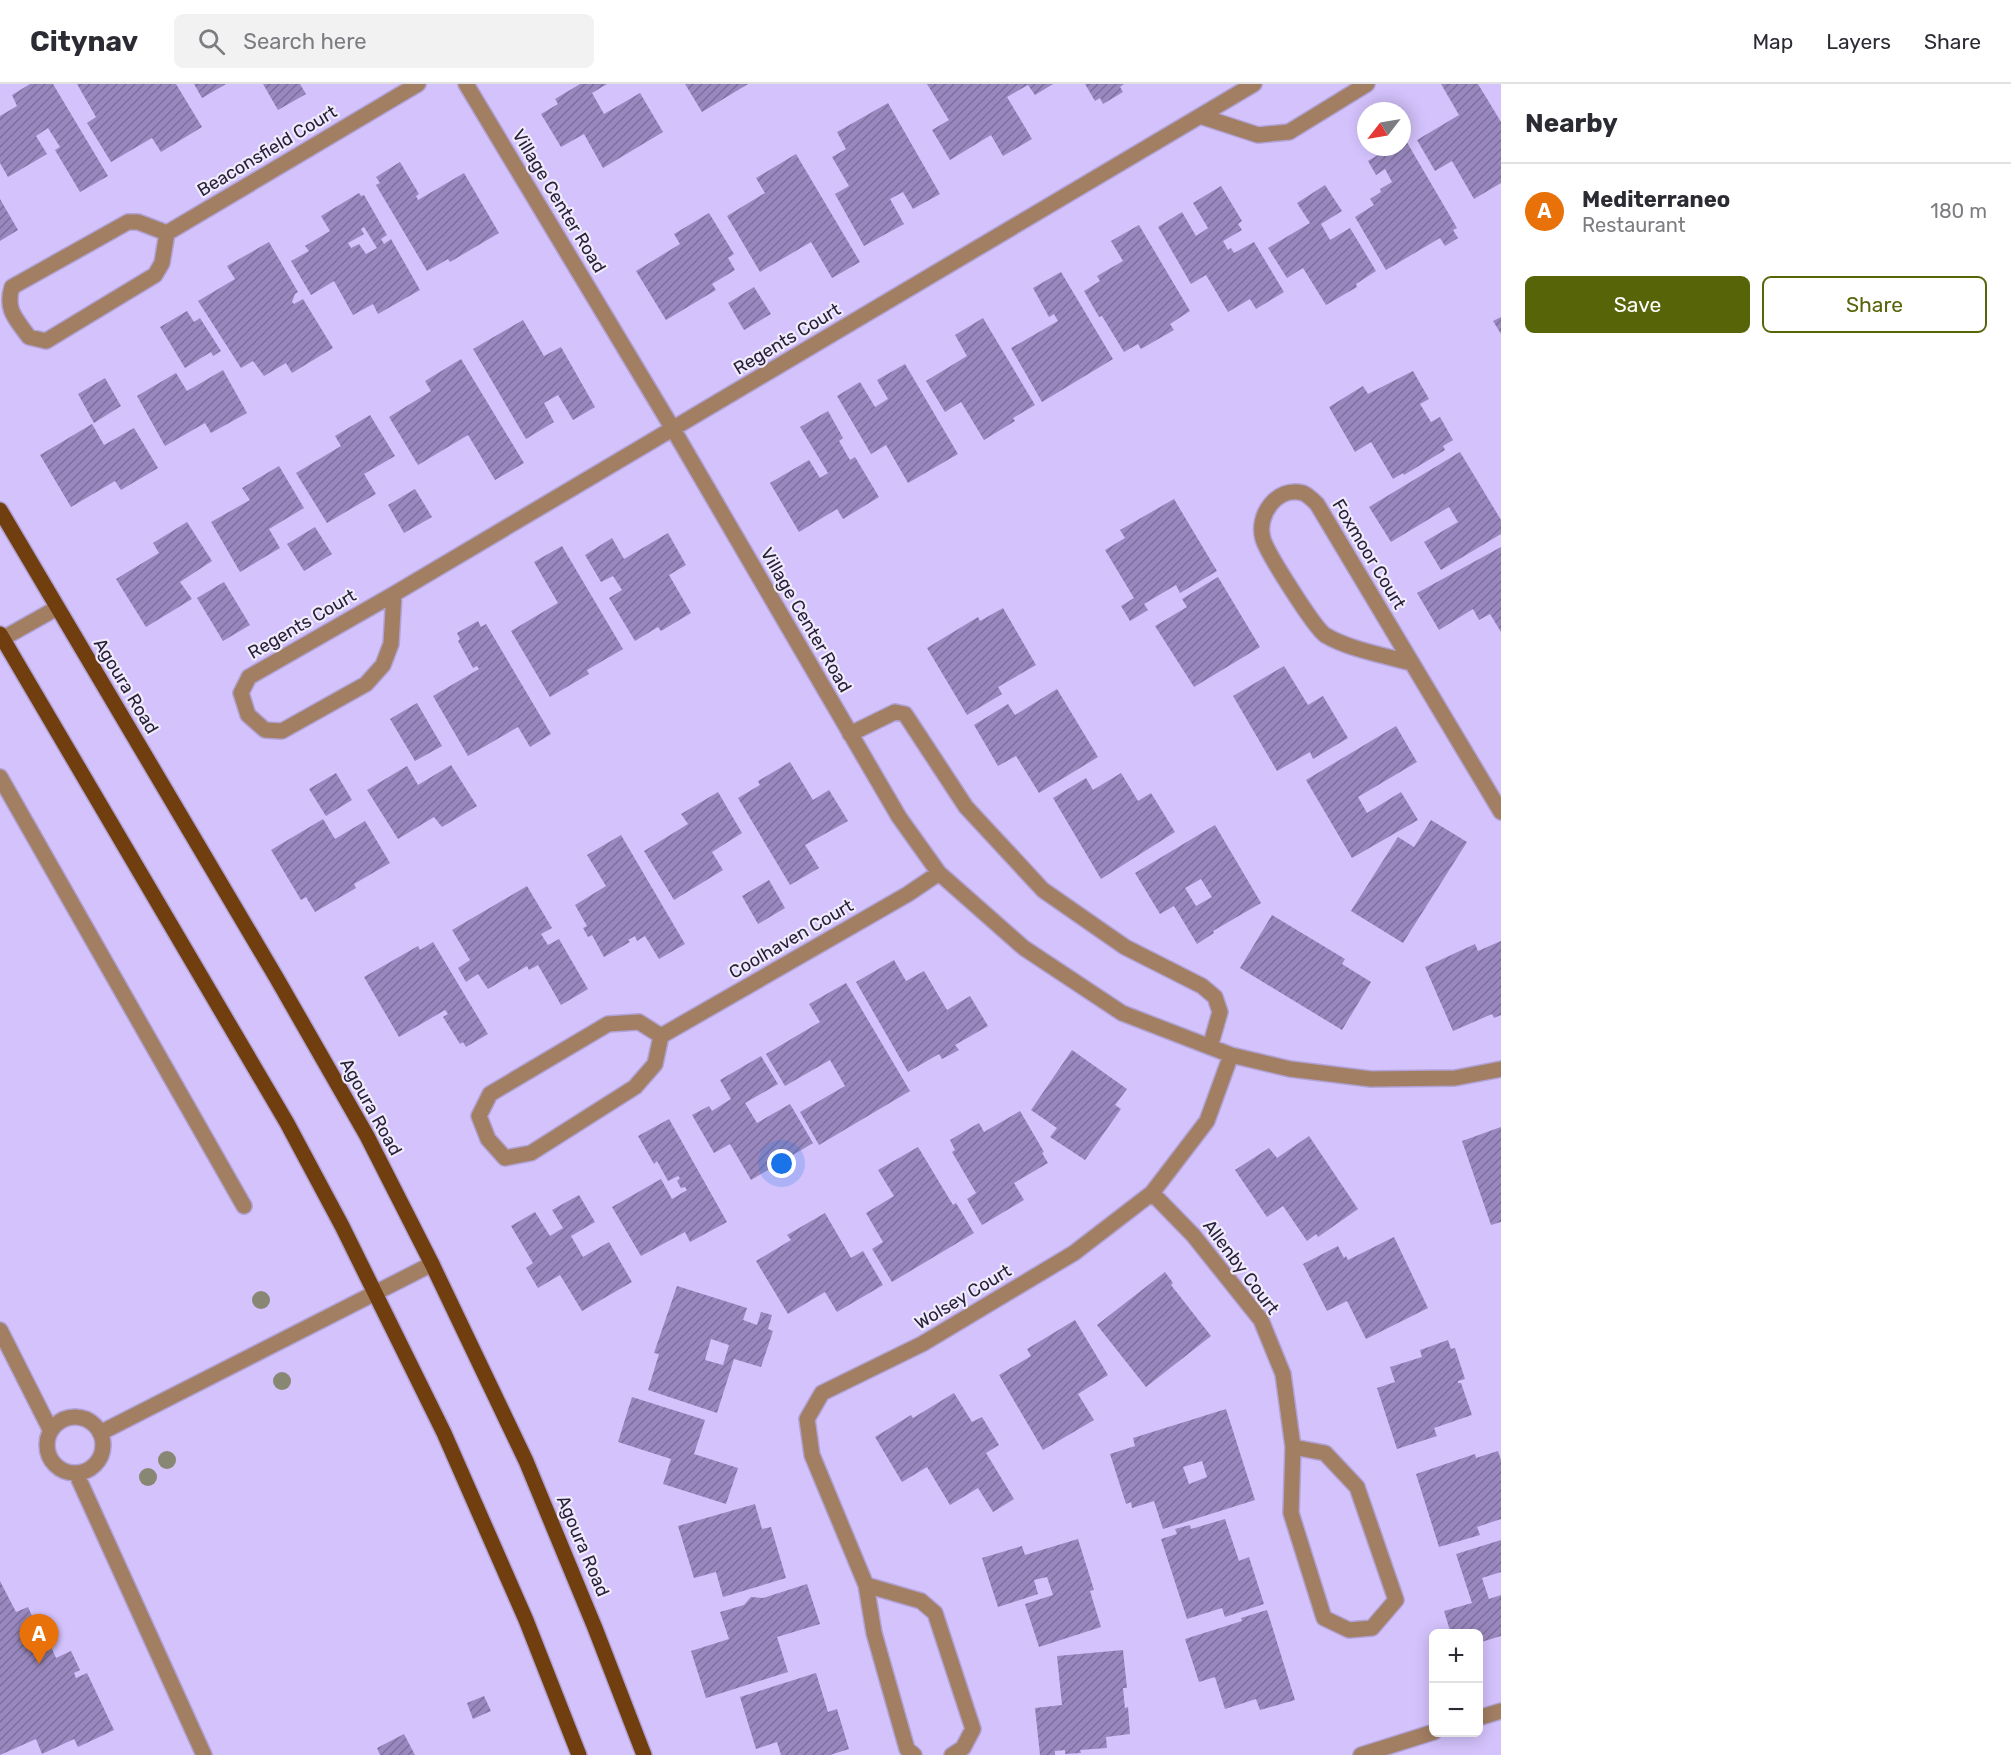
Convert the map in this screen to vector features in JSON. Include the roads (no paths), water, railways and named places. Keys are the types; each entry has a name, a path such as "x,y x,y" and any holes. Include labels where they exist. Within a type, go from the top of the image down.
{"main road":[{"name":"Agoura Road","path":"0,510 282,987 367,1136 432,1264 526,1461 595,1628 644,1755"},
{"path":"1,638 287,1123 376,1292 449,1443 526,1620 579,1755"}],"street":[{"name":"Beaconsfield Court","path":"167,233 418,84"},
{"name":"Village Center Road","path":"466,84 673,429 849,734 899,817 939,873 1024,948 1122,1013 1231,1055 1290,1069 1371,1079 1455,1078 1501,1069"},
{"name":"Regents Court","path":"394,594 391,644 383,665 366,684 282,731 265,730 248,714 241,693 249,677 394,594 1254,84"},
{"path":"1200,116 1258,135 1289,132 1367,84"},
{"path":"128,222 138,222 167,233 162,263 156,274 46,341 29,337 15,319 8,300 12,287 128,222"},
{"name":"Foxmoor Court","path":"1412,663 1346,644 1324,634 1307,615 1263,540 1261,525 1266,509 1278,497 1292,492 1305,494 1317,504 1412,663 1501,812"},
{"path":"1,638 57,608"},
{"path":"849,734 895,712 905,714 966,807 1043,890 1125,947 1202,986 1215,997 1220,1012 1210,1047"},
{"path":"0,777 244,1206"},
{"name":"Coolhaven Court","path":"661,1036 898,900 939,873"},
{"path":"639,1022 661,1036 655,1064 635,1087 531,1153 505,1158 488,1139 479,1116 490,1094 608,1024 639,1022"},
{"name":"Wolsey Court","path":"914,1755 907,1749 874,1633 866,1585 812,1455 807,1419 822,1393 922,1344 1074,1253 1152,1193 1207,1121 1231,1055"},
{"name":"Allenby Court","path":"1152,1193 1193,1235 1261,1320 1283,1374 1293,1447 1291,1513 1324,1618 1349,1630 1372,1628 1396,1600 1357,1487 1325,1453 1293,1447"},
{"path":"100,1433 432,1264"},
{"path":"0,1330 51,1431"},
{"path":"72,1417 89,1421 100,1433 103,1442 99,1460 85,1472 76,1473 61,1469 51,1458 48,1440 56,1425 72,1417"},
{"path":"76,1473 204,1755"},
{"path":"866,1585 921,1601 935,1613 973,1729 963,1748 952,1755"},
{"path":"1483,1717 1501,1711"},
{"path":"1361,1755 1429,1734"}],"place":[{"name":"Mediterraneo","path":"39,1664"}]}
